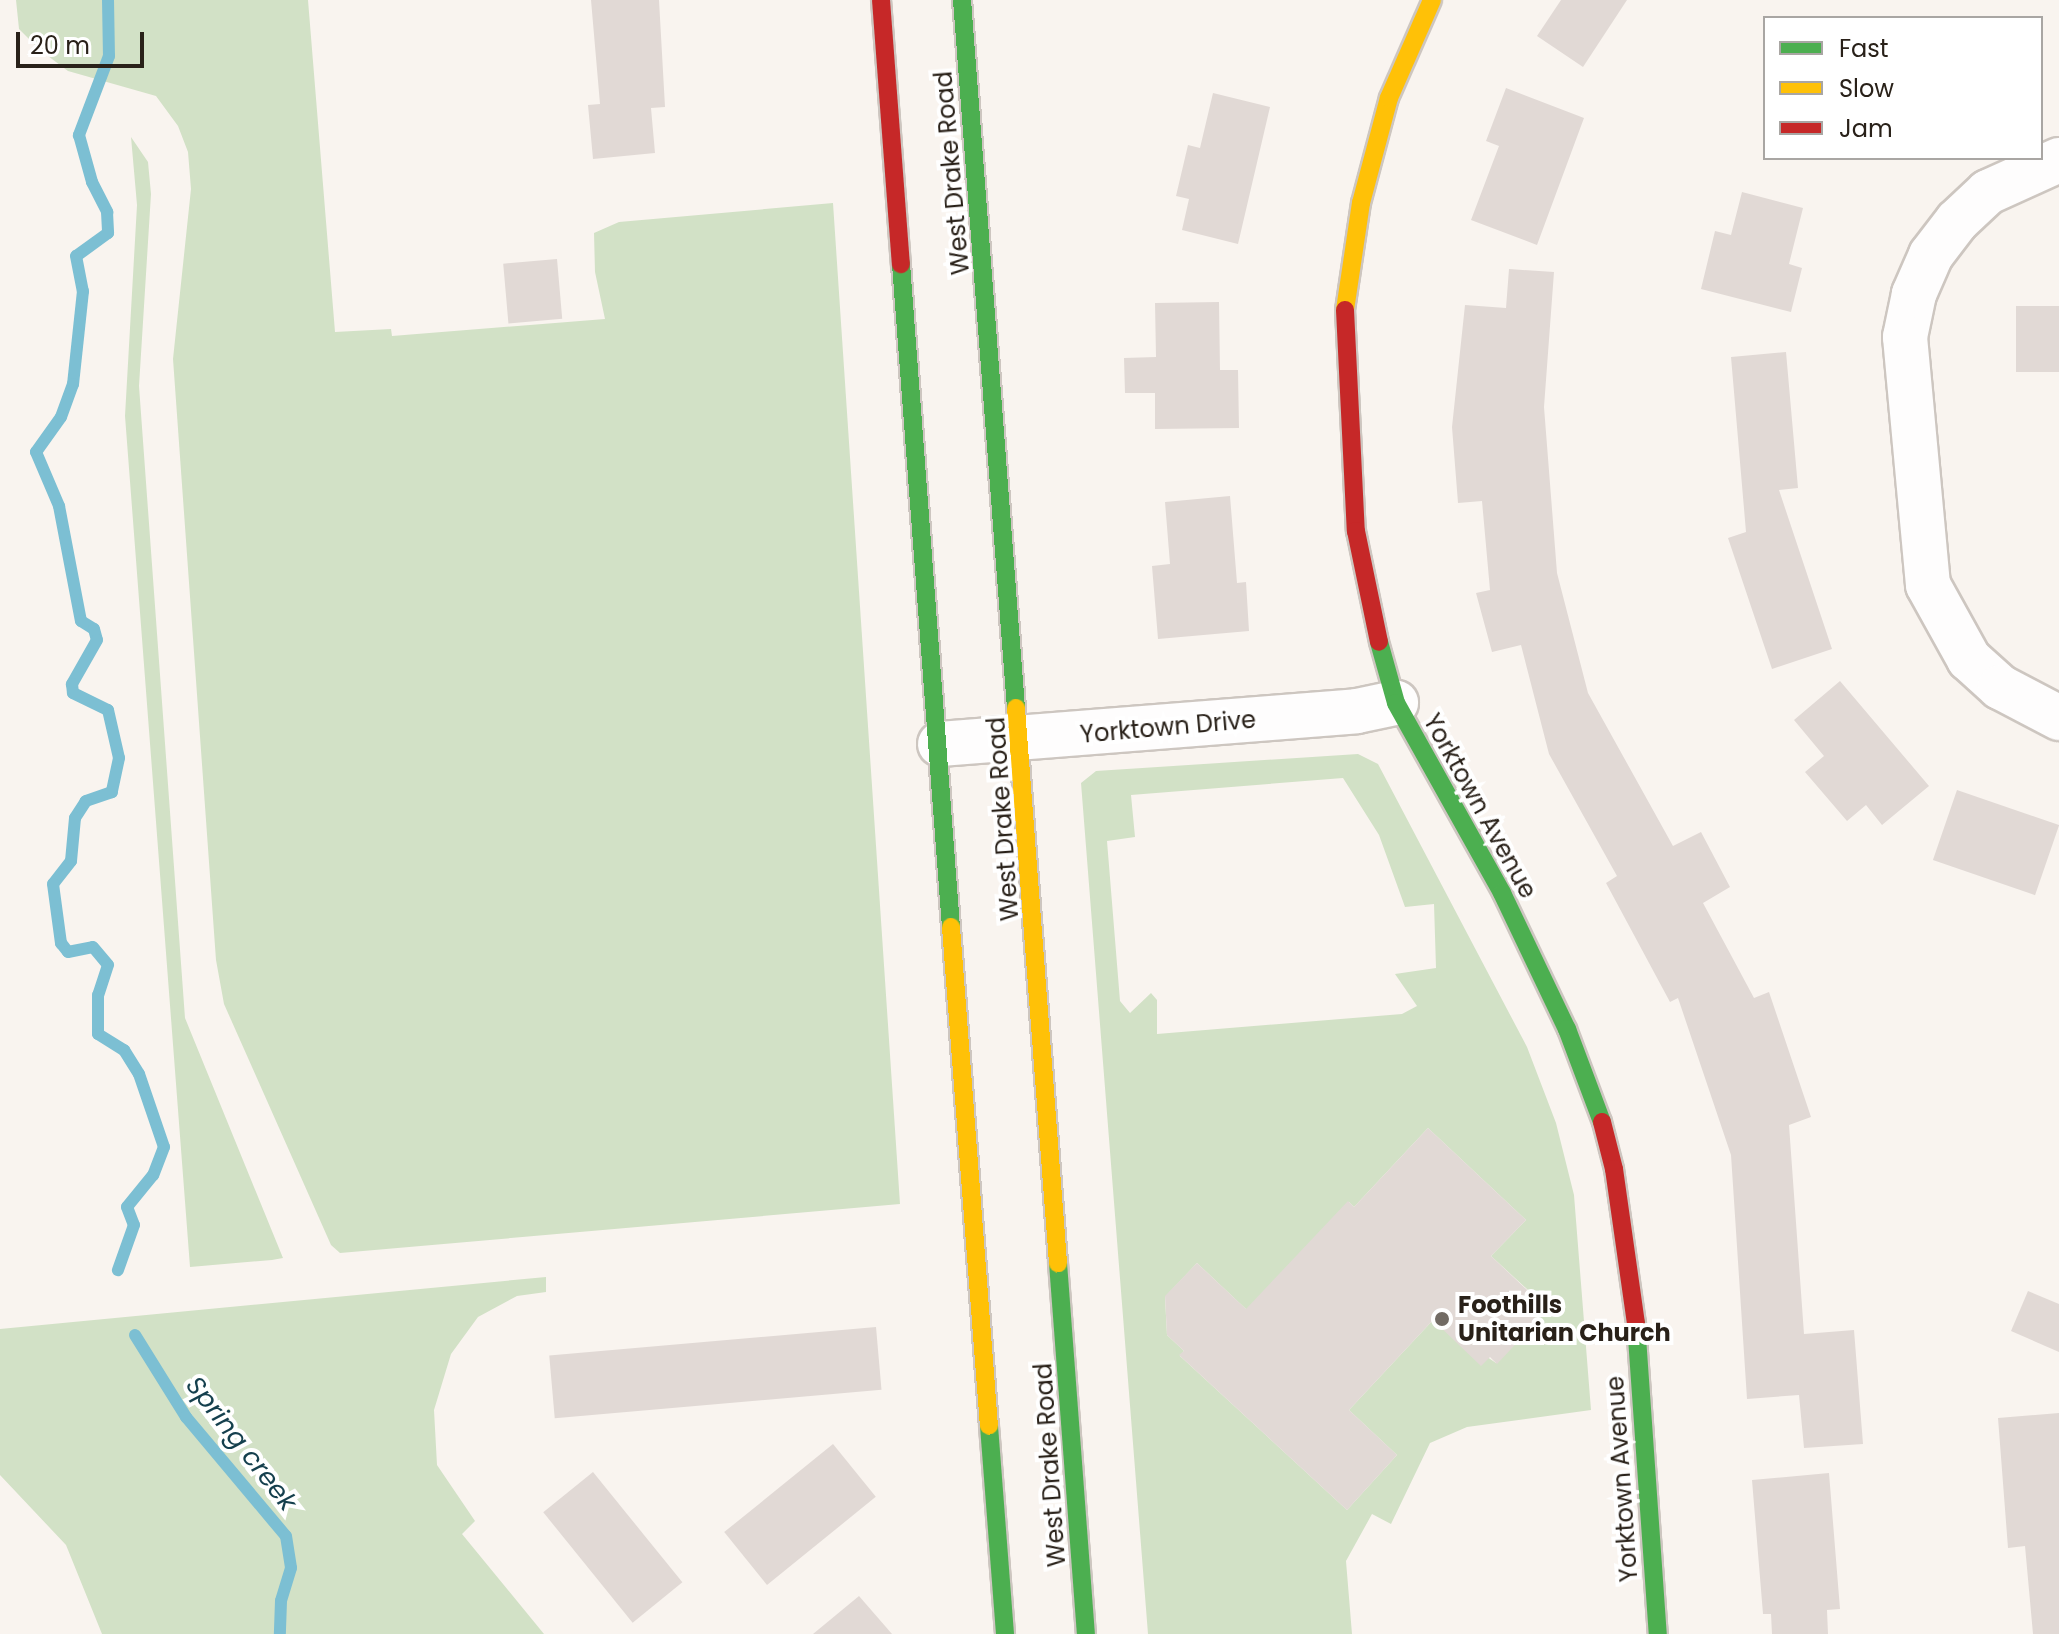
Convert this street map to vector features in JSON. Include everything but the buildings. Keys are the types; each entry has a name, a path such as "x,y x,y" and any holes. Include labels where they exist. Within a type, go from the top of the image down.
{"main road":[{"path":"881,0 940,744 1005,1634"},
{"name":"West Drake Road","path":"962,0 1022,738 1086,1634"},
{"name":"Yorktown Avenue","path":"1432,0 1389,98 1361,203 1345,310 1356,531 1369,609 1396,703 1502,893 1595,1097 1614,1169 1634,1311 1658,1634"}],"street":[{"path":"2059,160 1988,192 1957,221 1931,255 1914,294 1905,337 1928,585 1945,624 1969,659 2000,687 2059,718"},
{"name":"Yorktown Drive","path":"940,744 1396,703"}],"green space":[{"path":"16,0 308,0 335,332 391,329 392,336 605,319 595,272 594,233 619,222 833,203 900,1204 340,1253 331,1245 224,1004 216,960 173,359 191,189 188,152 178,126 156,96 68,71 40,50 19,29"},
{"path":"131,137 148,162 151,194 139,386 185,1018 283,1258 272,1260 190,1267 125,416 137,205"},
{"path":"1358,754 1378,764 1527,1047 1556,1123 1574,1195 1591,1410 1467,1427 1430,1443 1391,1524 1372,1514 1346,1561 1352,1634 1148,1634 1081,783 1096,771","holes":["1343,778 1379,835 1405,907 1434,904 1436,968 1395,974 1417,1006 1402,1014 1157,1034 1157,1000 1151,993 1130,1013 1120,1001 1107,841 1135,837 1131,795","1428,1128 1526,1220 1491,1256 1541,1302 1530,1313 1538,1320 1496,1363 1433,1320 1349,1410 1397,1455 1347,1510 1180,1356 1184,1351 1167,1335 1165,1297 1197,1263 1264,1326 1349,1202 1354,1207"]},
{"path":"546,1277 546,1292 517,1296 478,1317 451,1354 434,1410 437,1465 475,1521 462,1534 544,1634 102,1634 66,1545 0,1475 0,1329"}],"waterway":[{"name":"Spring creek","path":"108,0 109,56 79,135 92,182 107,212 108,233 76,256 83,291 73,384 61,417 36,452 59,506 81,621 94,629 97,640 72,684 73,693 108,710 119,758 112,792 86,801 75,818 71,861 53,884 61,943 68,952 93,947 108,965 98,995 98,1034 124,1050 139,1074 164,1147 153,1175 127,1207 134,1225 118,1270"},
{"name":"Spring creek","path":"135,1335 186,1417 286,1536 291,1568 281,1601 280,1634"}],"traffic: fast":[{"path":"962,0 1016,708"},
{"path":"901,264 951,927"},
{"path":"1379,642 1396,703 1502,893 1567,1029 1602,1122"},
{"path":"1058,1263 1086,1634"},
{"path":"1636,1323 1658,1634"},
{"path":"989,1426 1005,1634"}],"traffic: slow":[{"path":"1345,310 1361,203 1389,98 1432,0"},
{"path":"1016,708 1058,1263"},
{"path":"951,927 989,1426"}],"traffic: jam":[{"path":"881,0 901,264"},
{"path":"1345,310 1356,531 1379,642"},
{"path":"1602,1122 1614,1169 1636,1323"}],"place":[{"name":"Foothills Unitarian Church","path":"1442,1319"}]}
